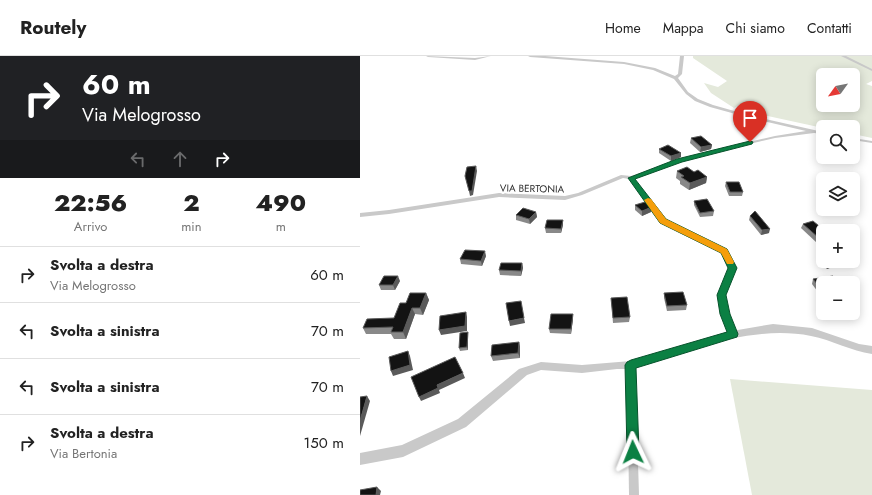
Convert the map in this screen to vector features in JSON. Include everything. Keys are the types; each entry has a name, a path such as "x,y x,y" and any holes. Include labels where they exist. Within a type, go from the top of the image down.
{"street":[{"path":"428,56 475,59 489,56"},
{"path":"530,56 624,62 654,69 676,78 687,94 700,102 753,118 814,131"},
{"path":"676,78 680,74 682,56"},
{"path":"843,56 872,70"},
{"name":"VIA BERTONIA","path":"360,215 499,195 565,198 580,194 623,176 631,178 679,161 729,148 775,137 814,131"},
{"path":"860,140 872,142"},
{"path":"631,178 663,221 724,251 733,268 721,295 725,314 733,334"},
{"path":"360,460 403,451 462,423 523,372 541,366 582,369 631,365 733,334 773,328 812,332 859,348 872,350"},
{"path":"631,365 634,495"}],"shaded area":[{"path":"693,56 872,56 872,81 866,84 872,86 872,138 860,135 860,120 816,120 816,126 754,113 742,103 734,108 711,93 704,83 718,87 727,81 693,58"},
{"path":"730,379 872,390 872,495 752,495"}],"building":[{"path":"701,136 712,145 701,147 691,138"},
{"path":"668,145 681,153 671,156 659,149"},
{"path":"476,166 472,191 469,191 465,176 467,167"},
{"path":"687,167 694,172 698,170 707,177 690,183 681,177 684,176 677,171"},
{"path":"726,182 739,182 743,192 730,192"},
{"path":"707,199 714,211 700,213 694,201"},
{"path":"645,202 652,207 642,211 635,205"},
{"path":"523,208 536,212 529,219 516,215"},
{"path":"755,211 770,229 762,230 750,216"},
{"path":"547,220 563,220 561,229 545,228"},
{"path":"813,221 817,224 816,235 803,224"},
{"path":"465,250 485,251 481,261 460,259"},
{"path":"501,263 522,263 521,271 499,270"},
{"path":"384,276 398,276 393,285 379,285"},
{"path":"683,292 687,305 667,306 664,293"},
{"path":"410,293 426,293 420,308 412,308 403,332 391,332 393,327 363,328 367,319 394,318 400,303 406,303"},
{"path":"627,297 630,317 613,318 611,298"},
{"path":"521,301 524,318 509,321 506,303"},
{"path":"466,312 465,326 439,330 440,316"},
{"path":"551,314 573,314 571,329 549,329"},
{"path":"468,332 467,347 459,348 460,333"},
{"path":"519,342 518,353 491,356 492,345"},
{"path":"408,351 410,365 391,371 389,357"},
{"path":"455,357 463,373 437,385 438,388 419,397 411,377"},
{"path":"367,396 360,421 360,397"},
{"path":"377,487 376,495 360,495 360,490"}],"slow traffic":[{"path":"648,200 663,221 724,251 730,262"}],"route":[{"path":"633,452 631,365 733,334 725,314 721,295 733,268 724,251 663,221 631,178 679,161 750,142"}]}
